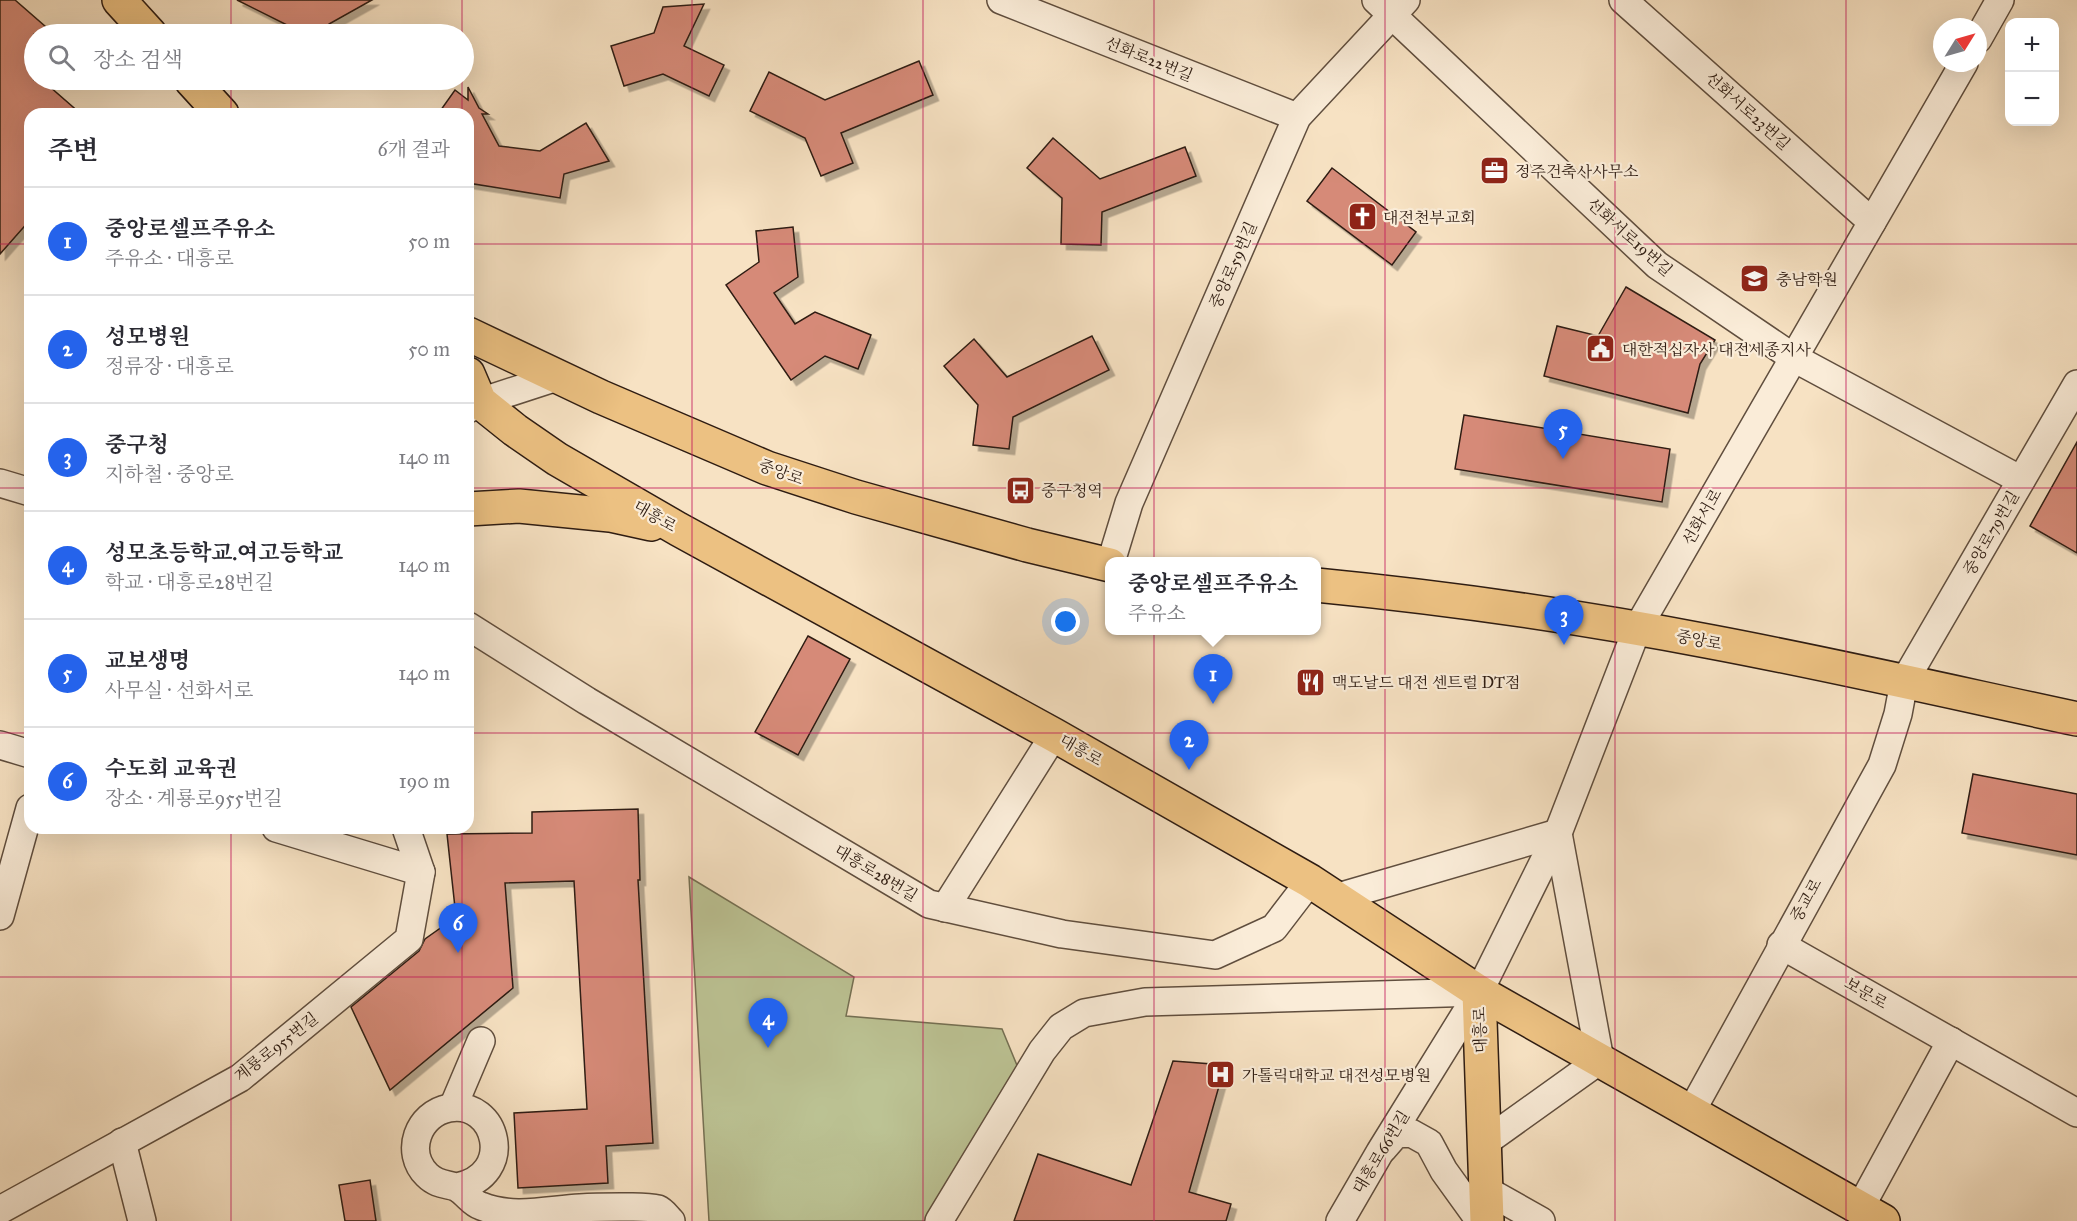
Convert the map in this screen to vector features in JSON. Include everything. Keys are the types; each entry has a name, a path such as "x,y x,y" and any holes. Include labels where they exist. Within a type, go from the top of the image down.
{"main road":[{"path":"119,0 141,24"},
{"path":"200,90 217,108"},
{"name":"중앙로","path":"474,337 557,377 767,468 856,497 1027,544 1105,562"},
{"name":"대흥로","path":"474,397 557,459 678,529 1054,735 1323,890 1479,992 1484,1211"},
{"path":"474,509 519,506 580,511 678,529"},
{"name":"중앙로","path":"1321,586 1539,613 1714,642 2077,719"},
{"path":"1479,992 1871,1214"}],"street":[{"name":"선화로22번길","path":"1001,0 1297,117"},
{"name":"선화서로23번길","path":"1623,0 1872,222"},
{"name":"중앙로59번길","path":"1112,557 1130,502 1297,117 1391,5"},
{"name":"선화서로19번길","path":"1391,5 1656,265 1794,358 2021,480"},
{"name":"선화서로","path":"1479,992 1558,833 1637,629 1959,72"},
{"path":"474,394 557,377"},
{"name":"중앙로79번길","path":"1904,682 2077,384"},
{"path":"0,483 24,490"},
{"name":"대흥로28번길","path":"474,630 587,701 929,904 1062,934 1215,955 1274,928 1323,890"},
{"name":"중교로","path":"1691,1112 1882,765 1898,714 1904,682"},
{"path":"945,908 1054,735"},
{"path":"0,746 24,752"},
{"path":"0,916 24,830"},
{"path":"1323,890 1558,833 1600,1060 1484,1143"},
{"path":"296,834 421,872"},
{"name":"계룡로955번길","path":"0,1210 240,1078 409,939 421,872 408,834"},
{"name":"보문로","path":"1781,945 2077,1113"},
{"path":"939,1221 1042,1051 1061,1027 1084,1013 1145,1002 1479,992"},
{"name":"대흥로66번길","path":"1340,1221 1479,992"},
{"path":"453,1107 481,1041"},
{"path":"1871,1214 1951,1041"},
{"path":"453,1107 474,1113 484,1120 494,1140 495,1151 492,1162 478,1180 457,1187 435,1182 427,1175 420,1166 415,1144 423,1123 431,1115 453,1107"},
{"path":"1380,1152 1396,1134 1411,1133 1429,1143 1444,1171 1484,1211 1541,1221"},
{"path":"122,1142 142,1221"},
{"path":"457,1187 478,1206 513,1214 582,1207 639,1207 659,1209 671,1221"}],"green space":[{"path":"689,877 854,977 846,1016 1002,1029 1021,1075 926,1221 709,1221"}],"building":[{"path":"0,0 15,0 43,24 24,24 24,90 53,90 74,108 24,108 24,227 0,254"},
{"path":"237,0 372,0 329,24 285,24"},
{"path":"704,4 684,46 724,65 709,96 663,74 624,86 611,46 654,33 663,7"},
{"path":"919,61 933,95 841,133 853,163 821,176 805,138 750,111 769,72 825,100"},
{"path":"455,90 468,100 470,90 479,108 488,114 482,114 499,146 540,151 586,123 609,161 564,174 560,198 474,184 474,108 442,108"},
{"path":"1053,138 1100,179 1185,147 1196,176 1102,212 1101,245 1061,244 1062,198 1027,168"},
{"name":"대전천부교회","path":"1332,168 1416,232 1392,265 1307,201"},
{"path":"793,227 798,277 774,293 795,324 815,312 871,335 858,369 825,356 791,380 726,285 759,262 756,231"},
{"name":"대한적십자사 대전세종지사","path":"1626,287 1715,340 1700,364 1688,413 1544,376 1557,326 1598,336"},
{"path":"1092,336 1109,370 1013,417 1009,449 973,445 978,405 944,366 974,339 1007,377"},
{"path":"1464,415 1670,449 1662,502 1455,469"},
{"path":"2077,442 2077,553 2030,526"},
{"path":"808,636 850,659 798,755 755,732"},
{"path":"1973,774 2077,794 2077,855 1962,833"},
{"path":"638,809 640,880 638,880 653,1143 606,1146 608,1183 518,1188 514,1113 587,1109 574,881 505,883 513,988 390,1090 351,1007 419,951 425,939 456,917 447,834 532,833 532,812"},
{"path":"1173,1061 1225,1065 1189,1192 1231,1204 1226,1221 1014,1221 1038,1154 1131,1185"},
{"path":"370,1180 376,1221 345,1221 339,1185"}],"place":[{"name":"정주건축사사무소","path":"1494,171"},
{"name":"대전천부교회","path":"1362,217"},
{"name":"충남학원","path":"1755,279"},
{"name":"대한적십자사 대전세종지사","path":"1601,349"},
{"name":"교보생명","path":"1563,459"},
{"name":"중구청역","path":"1020,490"},
{"name":"중구청","path":"1564,645"},
{"name":"맥도날드 대전 센트럴 DT점","path":"1311,682"},
{"name":"중앙로셀프주유소","path":"1213,704"},
{"name":"성모병원","path":"1189,770"},
{"name":"수도회 교육권","path":"458,953"},
{"name":"성모초등학교.여고등학교","path":"768,1048"},
{"name":"가톨릭대학교 대전성모병원","path":"1221,1075"}]}
